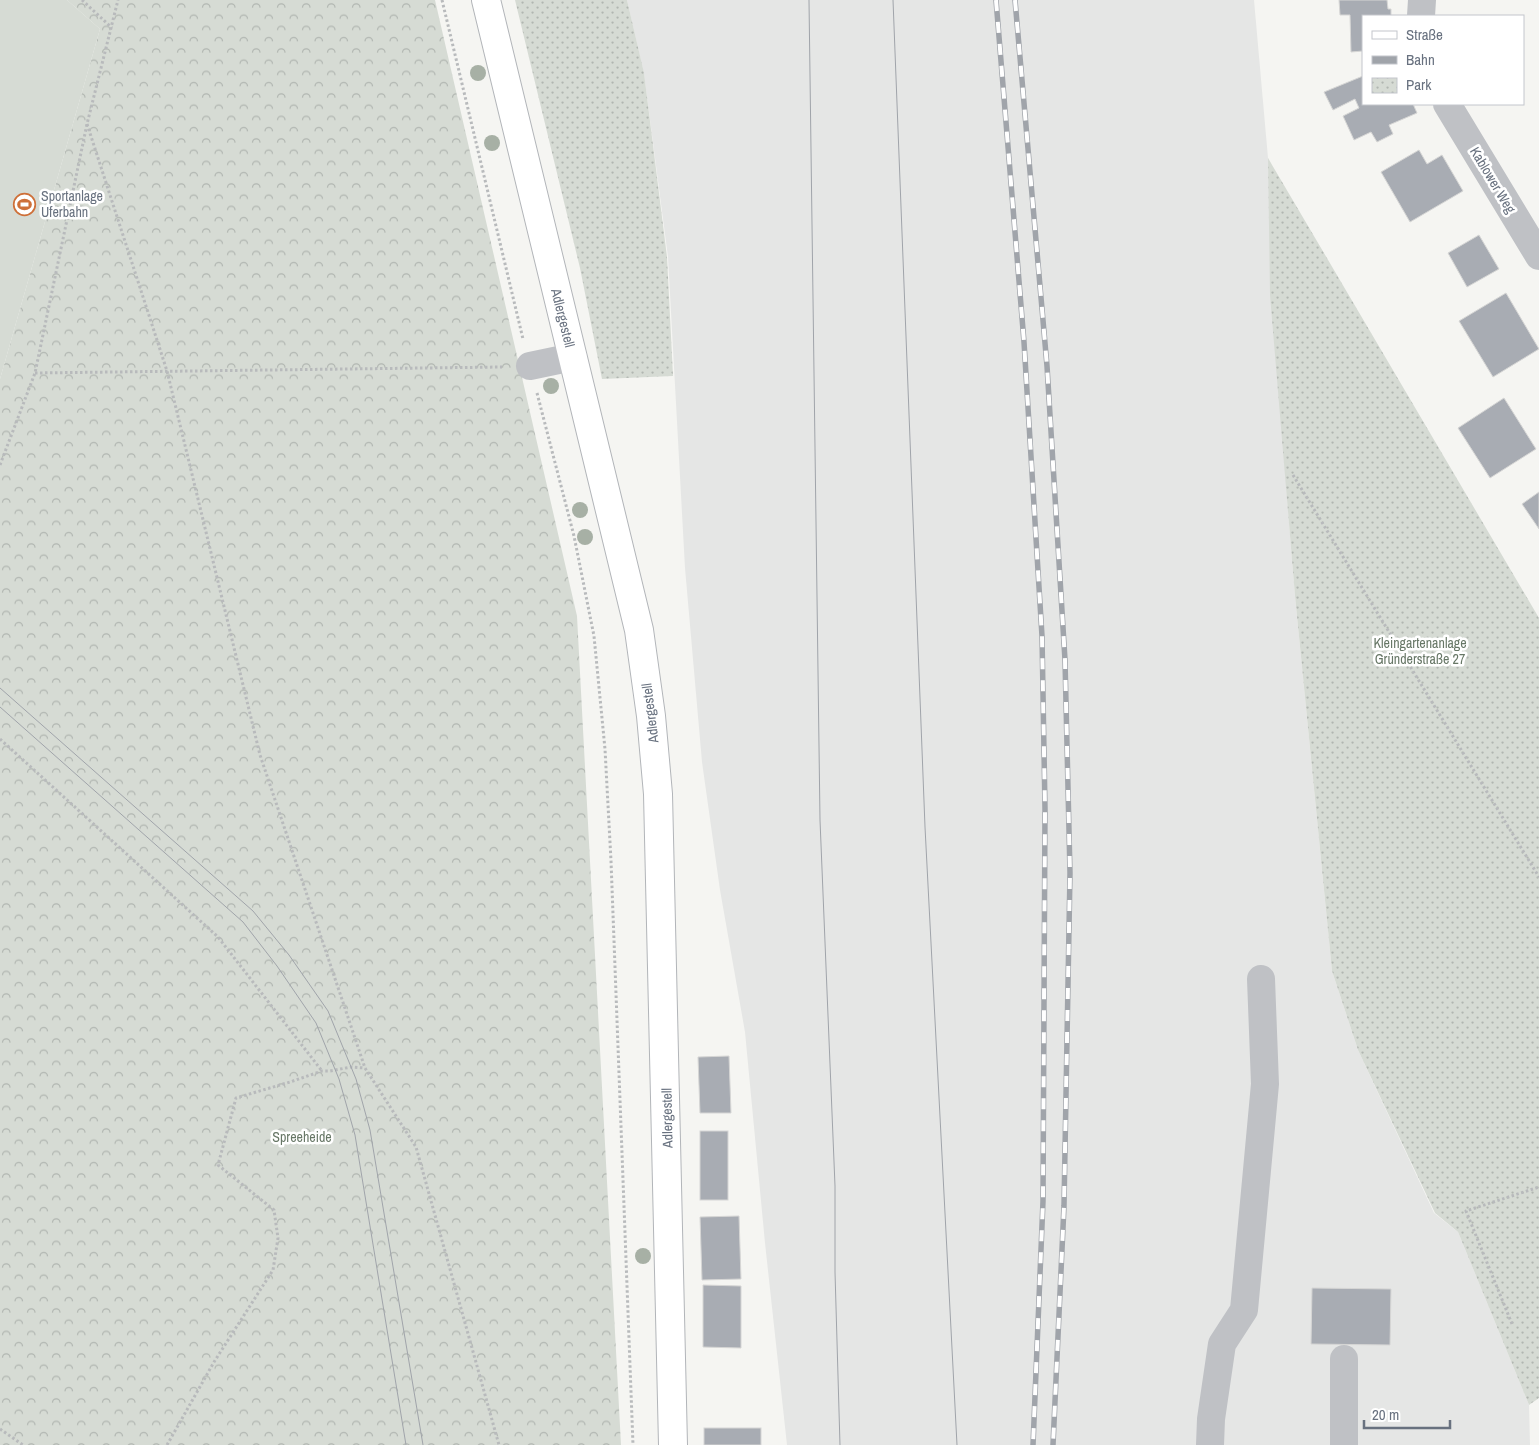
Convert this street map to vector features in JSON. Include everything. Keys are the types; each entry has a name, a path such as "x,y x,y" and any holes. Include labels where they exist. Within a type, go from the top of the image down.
{"main road":[{"name":"Adlergestell","path":"486,0 638,630 651,716 658,794 673,1445"}],"street":[{"path":"1421,15 1422,0"},
{"name":"Kablower Weg","path":"1448,105 1539,256"},
{"path":"530,366 573,357"},
{"path":"1210,1445 1211,1420 1222,1344 1244,1310 1265,1084 1260,979"},
{"path":"1344,1359 1344,1445"}],"path":[{"path":"82,0 112,28"},
{"path":"0,465 35,373 87,124 118,0"},
{"path":"442,0 530,366 574,536 594,636 604,740 611,861 634,1445"},
{"path":"87,124 168,372 260,755 366,1068 416,1147 499,1445"},
{"path":"35,373 530,366"},
{"path":"1293,476 1539,877"},
{"path":"0,739 218,937 322,1071"},
{"path":"167,1445 214,1362 273,1270 278,1238 274,1210 218,1165 236,1098 322,1071 350,1067 366,1068"},
{"path":"1512,1324 1466,1212 1539,1187"},
{"path":"0,1429 23,1445"}],"shaded area":[{"path":"627,0 1254,0 1268,158 1287,498 1332,971 1358,1050 1434,1213 1458,1232 1529,1405 1530,1445 787,1445 745,1032 720,890 702,762 685,568 668,257 644,74"}],"green space":[{"name":"Sportanlage Uferbahn","path":"0,0 67,0 100,29 0,379"},
{"name":"Spreeheide","path":"67,0 435,0 577,616 621,1445 0,1445 0,379 100,29"},
{"path":"515,0 627,0 644,73 667,257 673,376 602,379 580,268"},
{"name":"Kleingartenanlage Gründerstraße 27","path":"1268,158 1539,618 1539,1398 1529,1405 1458,1232 1435,1213 1358,1050 1332,971 1295,596 1270,295"}],"building":[{"path":"1339,0 1387,0 1388,9 1391,9 1391,15 1362,15 1362,51 1351,52 1350,15 1340,15"},
{"path":"1362,76 1362,105 1413,105 1417,113 1389,125 1393,134 1377,142 1371,132 1354,140 1343,116 1359,108 1355,99 1333,110 1324,92"},
{"path":"1419,150 1427,164 1442,155 1463,191 1410,222 1381,172"},
{"path":"1479,235 1499,269 1467,287 1448,253"},
{"path":"1506,293 1539,349 1493,377 1459,321"},
{"path":"1504,398 1536,449 1490,478 1458,428"},
{"path":"1539,492 1539,529 1522,504"},
{"path":"729,1056 731,1113 700,1113 698,1057"},
{"path":"700,1131 728,1131 728,1200 700,1200"},
{"path":"739,1216 741,1279 702,1280 700,1217"},
{"path":"703,1285 741,1286 741,1348 703,1347"},
{"path":"1312,1288 1391,1289 1390,1345 1311,1344"},
{"path":"704,1428 761,1428 761,1445 704,1445"}],"tram line":[{"path":"809,0 820,820 835,1186 835,1272 840,1445"},
{"path":"893,0 925,827 957,1445"},
{"path":"0,688 253,911 289,955 328,1011 356,1079 370,1130 423,1445"},
{"path":"0,707 243,922 277,966 316,1023 339,1079 355,1135 406,1445"}],"railway":[{"path":"996,0 1024,342 1042,636 1045,809 1043,1201 1033,1445"},
{"path":"1015,0 1047,366 1065,660 1070,873 1064,1206 1053,1445"}],"place":[{"name":"Sportanlage Uferbahn","path":"25,204"}]}
